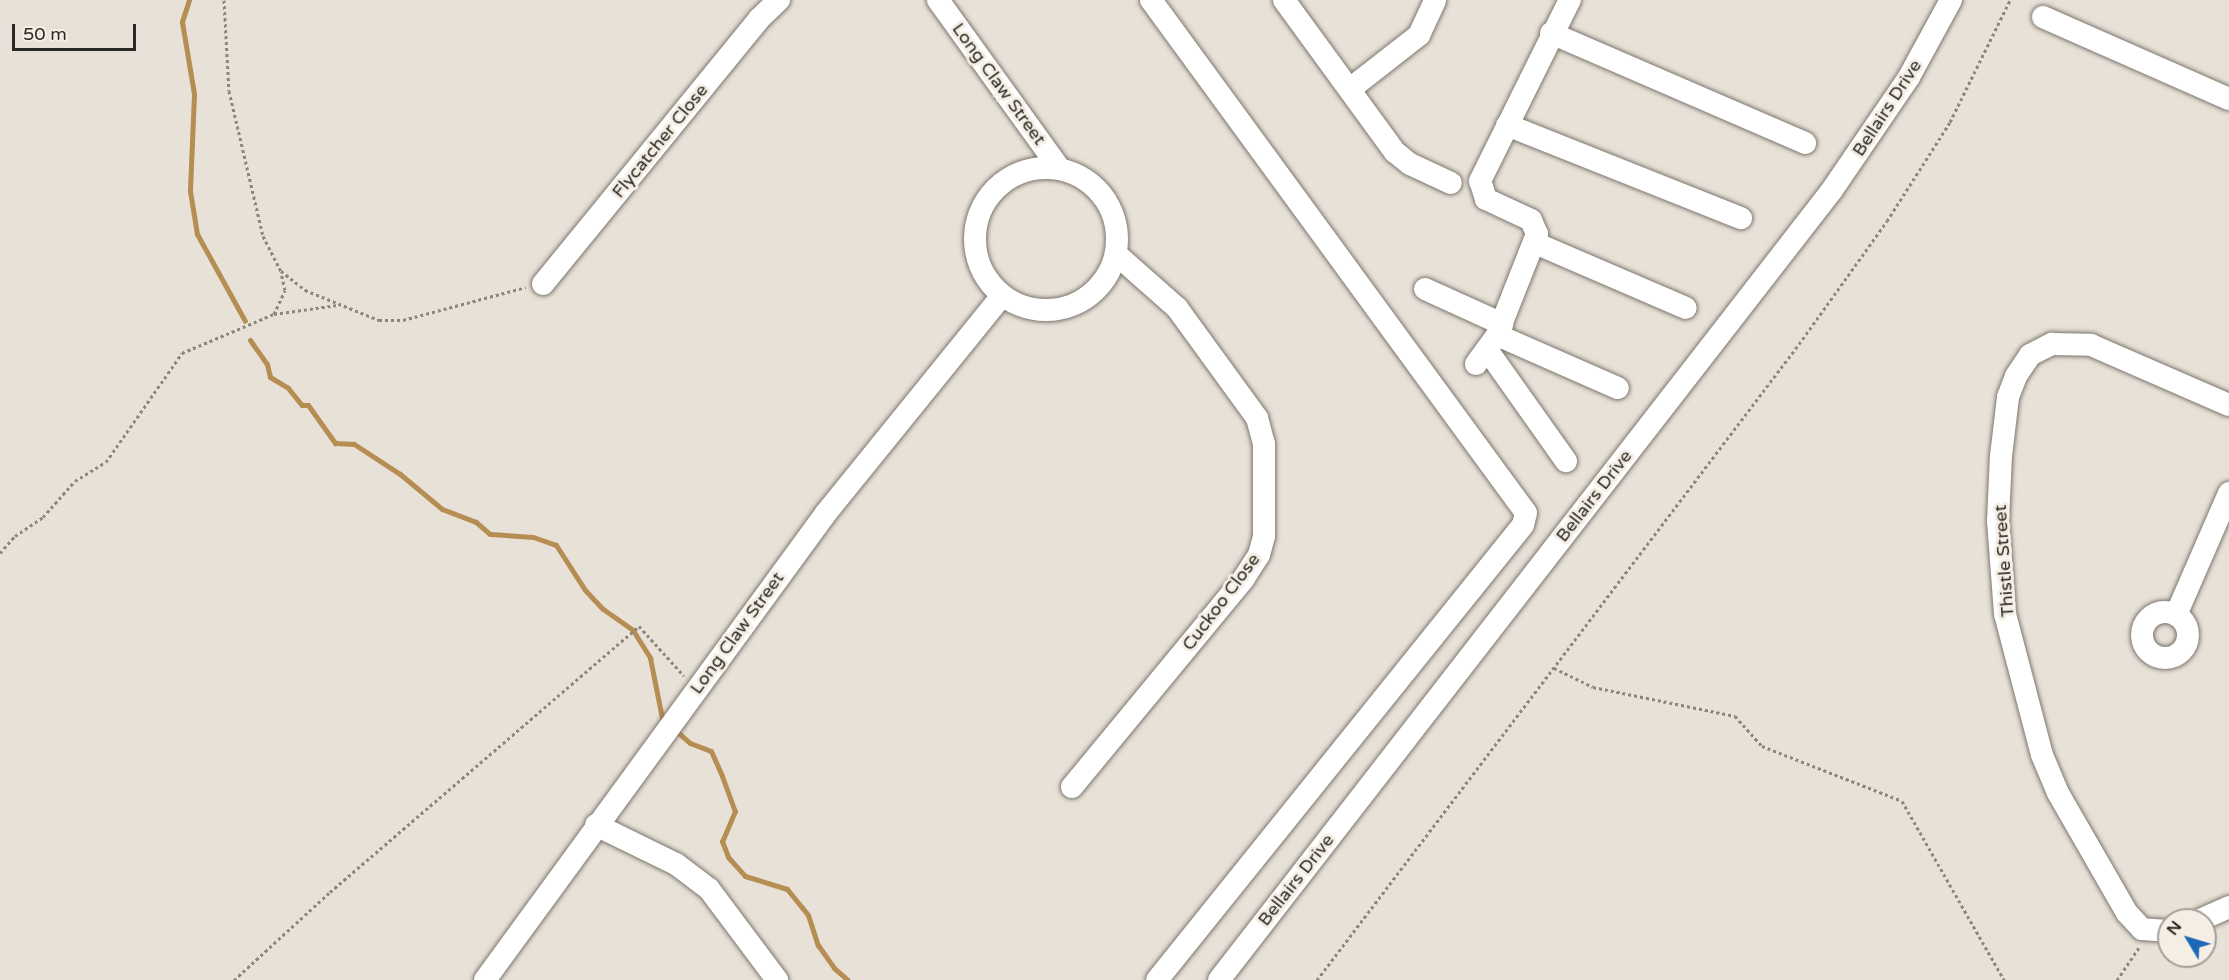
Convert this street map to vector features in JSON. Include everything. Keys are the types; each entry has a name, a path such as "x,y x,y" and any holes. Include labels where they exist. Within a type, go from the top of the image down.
{"street":[{"name":"Flycatcher Close","path":"543,284 759,19 779,0"},
{"name":"Long Claw Street","path":"938,0 1060,169"},
{"path":"1150,0 1526,513 1523,525 1157,980"},
{"path":"1284,0 1395,152 1410,164 1451,183"},
{"path":"1350,89 1415,39 1436,0"},
{"path":"1491,344 1535,243 1534,222 1489,201 1480,189 1506,125 1551,33 1570,0"},
{"name":"Bellairs Drive","path":"1219,980 1832,190 1909,77 1951,0"},
{"path":"2043,17 2229,99"},
{"path":"1551,33 1805,144"},
{"path":"1506,125 1741,218"},
{"path":"1037,168 1060,169 1094,185 1106,200 1114,217 1116,254 1107,276 1092,294 1071,306 1047,311 1024,307 1002,296 986,279 977,257 975,233 981,210 994,190 1014,176 1037,168"},
{"path":"1535,243 1686,308"},
{"name":"Cuckoo Close","path":"1072,787 1244,578 1259,555 1264,536 1264,444 1257,417 1177,308 1116,254"},
{"path":"1425,290 1491,344 1566,461"},
{"name":"Long Claw Street","path":"484,980 826,513 1002,296"},
{"name":"Thistle Street","path":"2157,930 2127,913 2058,793 2028,703 2005,614 1998,521 2008,397 2031,355 2052,344 2076,342 2229,405"},
{"path":"1491,344 1618,388"},
{"path":"2176,615 2229,493"},
{"path":"596,825 676,864 709,889 777,980"}],"path":[{"path":"224,0 229,92 263,237 281,271 285,290 274,314"},
{"path":"1317,980 1799,344 1887,221 1950,122 2010,0"},
{"path":"281,271 305,290 379,320 403,320 543,284"},
{"path":"0,553 15,536 43,517 75,480 106,462 182,353 274,314 338,305"},
{"path":"234,980 330,892 639,626 692,694"},
{"path":"1554,668 1593,687 1735,716 1762,746 1902,801 2004,980"},
{"path":"2117,980 2157,932"}],"waterway":[{"path":"189,0 182,22 194,94 190,191 197,234 245,321"},
{"path":"250,340 267,364 270,377 288,388 302,405 308,405 335,443 354,444 400,474 442,509 476,522 490,534 533,537 556,545 585,590 603,609 633,630"},
{"path":"634,632 650,658 662,718 666,721"},
{"path":"675,730 690,743 711,751 722,776 735,811 722,841 728,857 745,876 787,889 808,915 818,945 834,968 848,980"}]}
